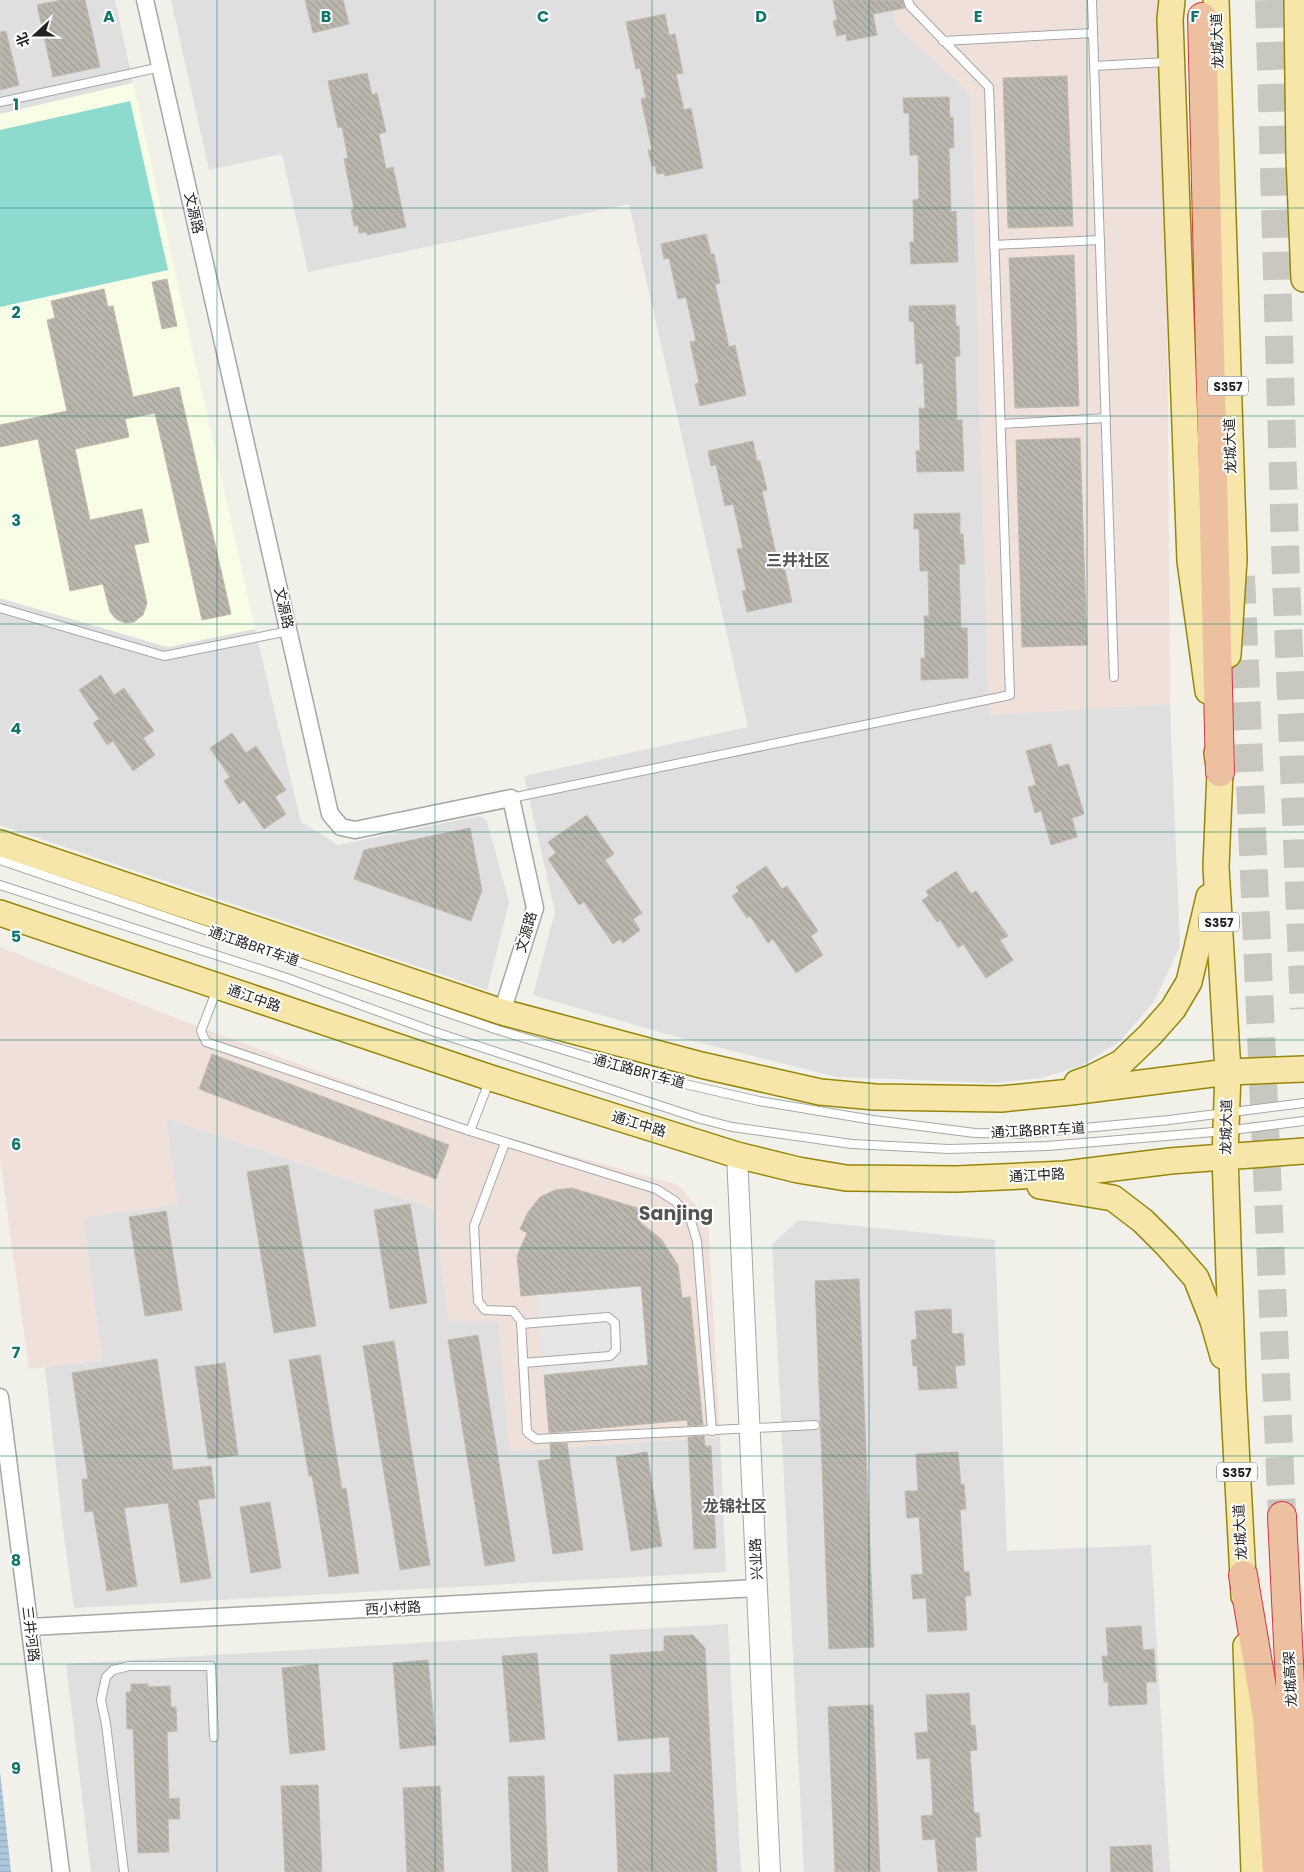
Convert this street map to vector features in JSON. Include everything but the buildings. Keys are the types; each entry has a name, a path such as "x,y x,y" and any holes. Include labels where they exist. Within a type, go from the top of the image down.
{"highway":[{"path":"1209,8 1220,772"},
{"name":"龙城高架","path":"1282,1516 1299,1872"},
{"path":"1243,1575 1267,1717 1276,1872"}],"main road":[{"path":"1172,0 1170,19 1190,561 1220,772"},
{"path":"1297,0 1299,157 1304,279"},
{"name":"S357","path":"1220,772 1216,868 1228,1072"},
{"path":"0,843 502,1012 701,1065 820,1092 875,1097 1001,1099 1228,1072 1304,1069"},
{"path":"1038,1095 1091,1078 1121,1063 1173,1009 1189,982 1216,868"},
{"name":"通江中路","path":"0,913 491,1078 737,1155 798,1170 846,1178 958,1179 1065,1174 1225,1156 1304,1151"},
{"name":"龙城大道","path":"1228,1072 1225,1156 1254,1872"},
{"path":"958,1179 1045,1186 1113,1198 1143,1221 1196,1278 1212,1321 1233,1389"}],"street":[{"name":"文源路","path":"145,0 330,814 341,827 355,830 511,798 535,908 502,1012"},
{"name":"兴业路","path":"737,1155 770,1872"},
{"name":"三井河路","path":"0,1397 62,1872"},
{"name":"西小村路","path":"30,1627 757,1588"}],"lane":[{"path":"511,798 1010,695 989,87 910,6 908,0"},
{"path":"1092,0 1114,677"},
{"path":"943,41 1093,33"},
{"path":"1094,66 1172,62"},
{"path":"0,102 161,67"},
{"path":"994,245 1100,240"},
{"path":"1001,424 1106,418"},
{"path":"0,608 164,656 289,631"},
{"name":"通江路BRT车道","path":"0,860 498,1030 654,1077 759,1102 891,1123 975,1133 1020,1134 1169,1120 1304,1121"},
{"name":"通江路BRT车道","path":"0,885 287,978 428,1030 691,1116 732,1127 852,1144 950,1149 1047,1146 1225,1121 1304,1103"},
{"path":"218,986 201,1031 206,1042 470,1131 656,1189 675,1201 690,1218 697,1241 712,1431"},
{"path":"470,1131 491,1078"},
{"path":"505,1142 474,1226 478,1301 485,1310 513,1312 521,1320 527,1432 536,1439 815,1425"},
{"path":"521,1324 608,1317 615,1323 616,1332 616,1350 610,1356 523,1363"},
{"path":"124,1872 106,1724 101,1700 106,1677 113,1670 129,1666 211,1666 214,1737"}],"shaded area":[{"path":"0,0 115,0 133,83 0,114"},
{"path":"171,0 891,0 896,25 971,95 989,714 1170,704 1180,946 1154,1002 1119,1042 1081,1066 1041,1078 995,1083 837,1077 673,1036 533,995 555,912 524,776 748,727 629,204 308,272 282,154 209,170"},
{"path":"891,0 1165,0 1170,704 989,715 971,95 896,25"},
{"path":"133,83 255,629 168,647 0,598 0,114"},
{"path":"130,101 168,270 0,307 0,130"},
{"path":"0,598 168,647 255,629 301,822 338,845 479,816 487,821 509,902 487,990 0,825"},
{"path":"0,947 181,1020 463,1125 678,1185 708,1220 720,1437 509,1451 499,1321 449,1321 433,1208 166,1118 178,1204 83,1217 102,1360 29,1369 0,1159"},
{"path":"166,1118 433,1208 449,1321 499,1321 510,1451 720,1437 726,1572 74,1608 62,1521 45,1367 102,1360 83,1217 177,1204"},
{"path":"799,1220 995,1240 1007,1551 1151,1545 1170,1872 804,1872 772,1244"},
{"path":"641,1286 648,1365 544,1375 537,1295"},
{"path":"728,1624 741,1872 91,1872 66,1664"},
{"path":"0,1771 11,1872 0,1872"}],"tunnel":[{"path":"1269,0 1286,578 1304,1009"},
{"path":"1241,576 1282,1516"}],"district":[{"name":"三井社区","path":"798,560"},
{"name":"Sanjing","path":"676,1213"},
{"name":"龙锦社区","path":"735,1506"}]}
